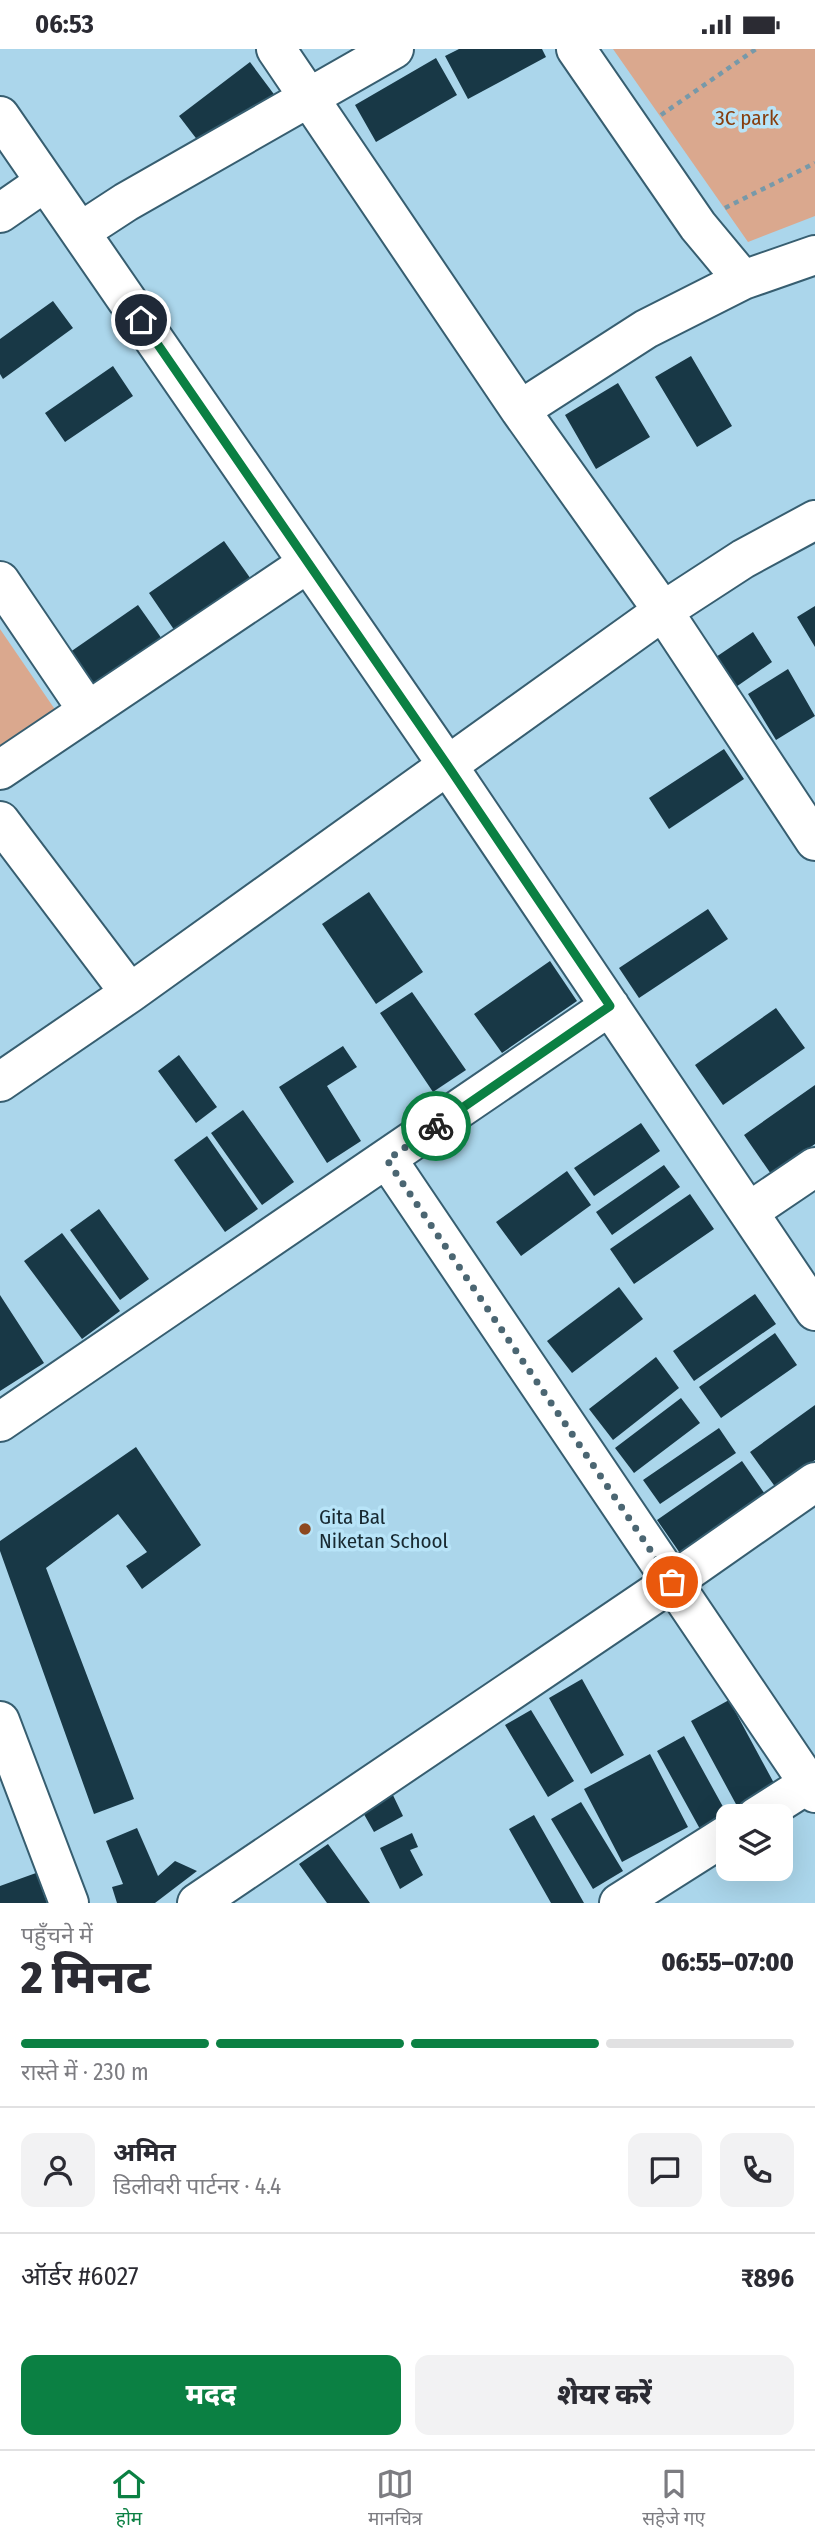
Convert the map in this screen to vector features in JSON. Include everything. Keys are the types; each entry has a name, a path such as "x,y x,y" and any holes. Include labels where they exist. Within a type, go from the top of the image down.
{"street":[{"path":"276,49 520,410 663,611 815,841"},
{"path":"80,232 126,202 394,49"},
{"path":"576,49 698,226 743,280"},
{"path":"0,116 448,766 815,1311"},
{"path":"0,213 46,182"},
{"path":"520,410 646,329 743,280 815,255"},
{"path":"0,1082 130,993 663,611 743,559 815,520"},
{"path":"0,770 308,563"},
{"path":"0,581 88,711"},
{"path":"0,821 130,993"},
{"path":"0,1422 610,1006"},
{"path":"387,1160 812,1788 781,1804"},
{"path":"750,1211 815,1167"},
{"path":"197,1903 672,1582 815,1482"},
{"path":"0,1721 7,1759 69,1903"},
{"path":"619,1903 716,1842"}],"path":[{"path":"633,131 756,49"},
{"path":"698,226 724,208 815,163"}],"green space":[{"name":"3C park","path":"613,49 815,49 815,216 748,242"},
{"path":"0,629 56,711 0,749"}],"building":[{"path":"459,49 542,49 546,57 468,99 445,56"},
{"path":"436,58 457,95 376,142 355,105"},
{"path":"250,62 276,97 205,150 179,116"},
{"path":"53,301 73,328 3,379 0,374 0,339"},
{"path":"691,356 732,426 697,447 655,377"},
{"path":"113,366 133,396 65,442 45,413"},
{"path":"618,383 650,437 596,469 565,415"},
{"path":"224,541 253,582 177,634 149,593"},
{"path":"138,605 162,639 87,691 63,657"},
{"path":"815,606 815,647 797,617"},
{"path":"753,632 772,662 733,689 713,659"},
{"path":"788,669 815,716 776,740 748,694"},
{"path":"724,749 744,779 669,829 649,798"},
{"path":"369,892 423,972 376,1004 322,924"},
{"path":"708,909 728,939 639,998 619,968"},
{"path":"550,961 577,1001 502,1053 474,1014"},
{"path":"412,992 466,1070 433,1092 380,1013"},
{"path":"776,1008 805,1048 723,1105 695,1065"},
{"path":"343,1046 357,1067 327,1086 361,1141 327,1163 279,1087"},
{"path":"179,1055 217,1107 196,1123 158,1071"},
{"path":"815,1085 815,1144 771,1174 744,1135"},
{"path":"243,1110 294,1182 262,1205 211,1133"},
{"path":"641,1123 660,1151 594,1196 574,1168"},
{"path":"207,1136 258,1209 225,1232 174,1160"},
{"path":"664,1165 680,1187 612,1235 596,1212"},
{"path":"567,1171 591,1205 521,1256 496,1222"},
{"path":"690,1194 714,1229 634,1284 610,1249"},
{"path":"99,1209 149,1279 120,1300 70,1230"},
{"path":"62,1233 120,1311 82,1339 24,1261"},
{"path":"619,1287 643,1319 572,1373 547,1341"},
{"path":"755,1294 776,1324 694,1381 673,1351"},
{"path":"0,1295 44,1363 0,1391"},
{"path":"775,1333 797,1365 721,1418 699,1387"},
{"path":"656,1357 679,1388 613,1440 589,1409"},
{"path":"681,1398 700,1423 634,1473 615,1448"},
{"path":"815,1405 815,1460 776,1488 750,1452"},
{"path":"719,1428 736,1453 660,1504 643,1480"},
{"path":"136,1447 201,1545 142,1589 126,1566 147,1552 118,1514 46,1568 134,1799 94,1814 0,1551 0,1541"},
{"path":"742,1461 767,1497 682,1556 657,1520"},
{"path":"582,1679 624,1755 591,1774 549,1698"},
{"path":"729,1700 775,1785 736,1804 691,1721"},
{"path":"531,1710 574,1781 548,1797 505,1725"},
{"path":"684,1736 721,1804 716,1804 716,1820 700,1829 657,1751"},
{"path":"650,1754 688,1827 622,1862 584,1789"},
{"path":"391,1791 403,1816 374,1832 361,1809"},
{"path":"581,1802 623,1871 593,1889 551,1819"},
{"path":"534,1815 584,1903 551,1903 509,1829"},
{"path":"137,1828 158,1876 175,1861 197,1871 155,1903 117,1903 112,1887 123,1884 106,1841"},
{"path":"412,1833 418,1847 410,1850 423,1875 400,1889 380,1848"},
{"path":"328,1844 370,1903 327,1903 299,1864"},
{"path":"36,1873 47,1903 0,1903 0,1886"}],"way so far":[{"path":"436,1126 387,1160 672,1582"}],"place":[{"name":"Gita Bal Niketan School","path":"305,1529"}],"route":[{"path":"141,320 610,1006 436,1126"}]}
